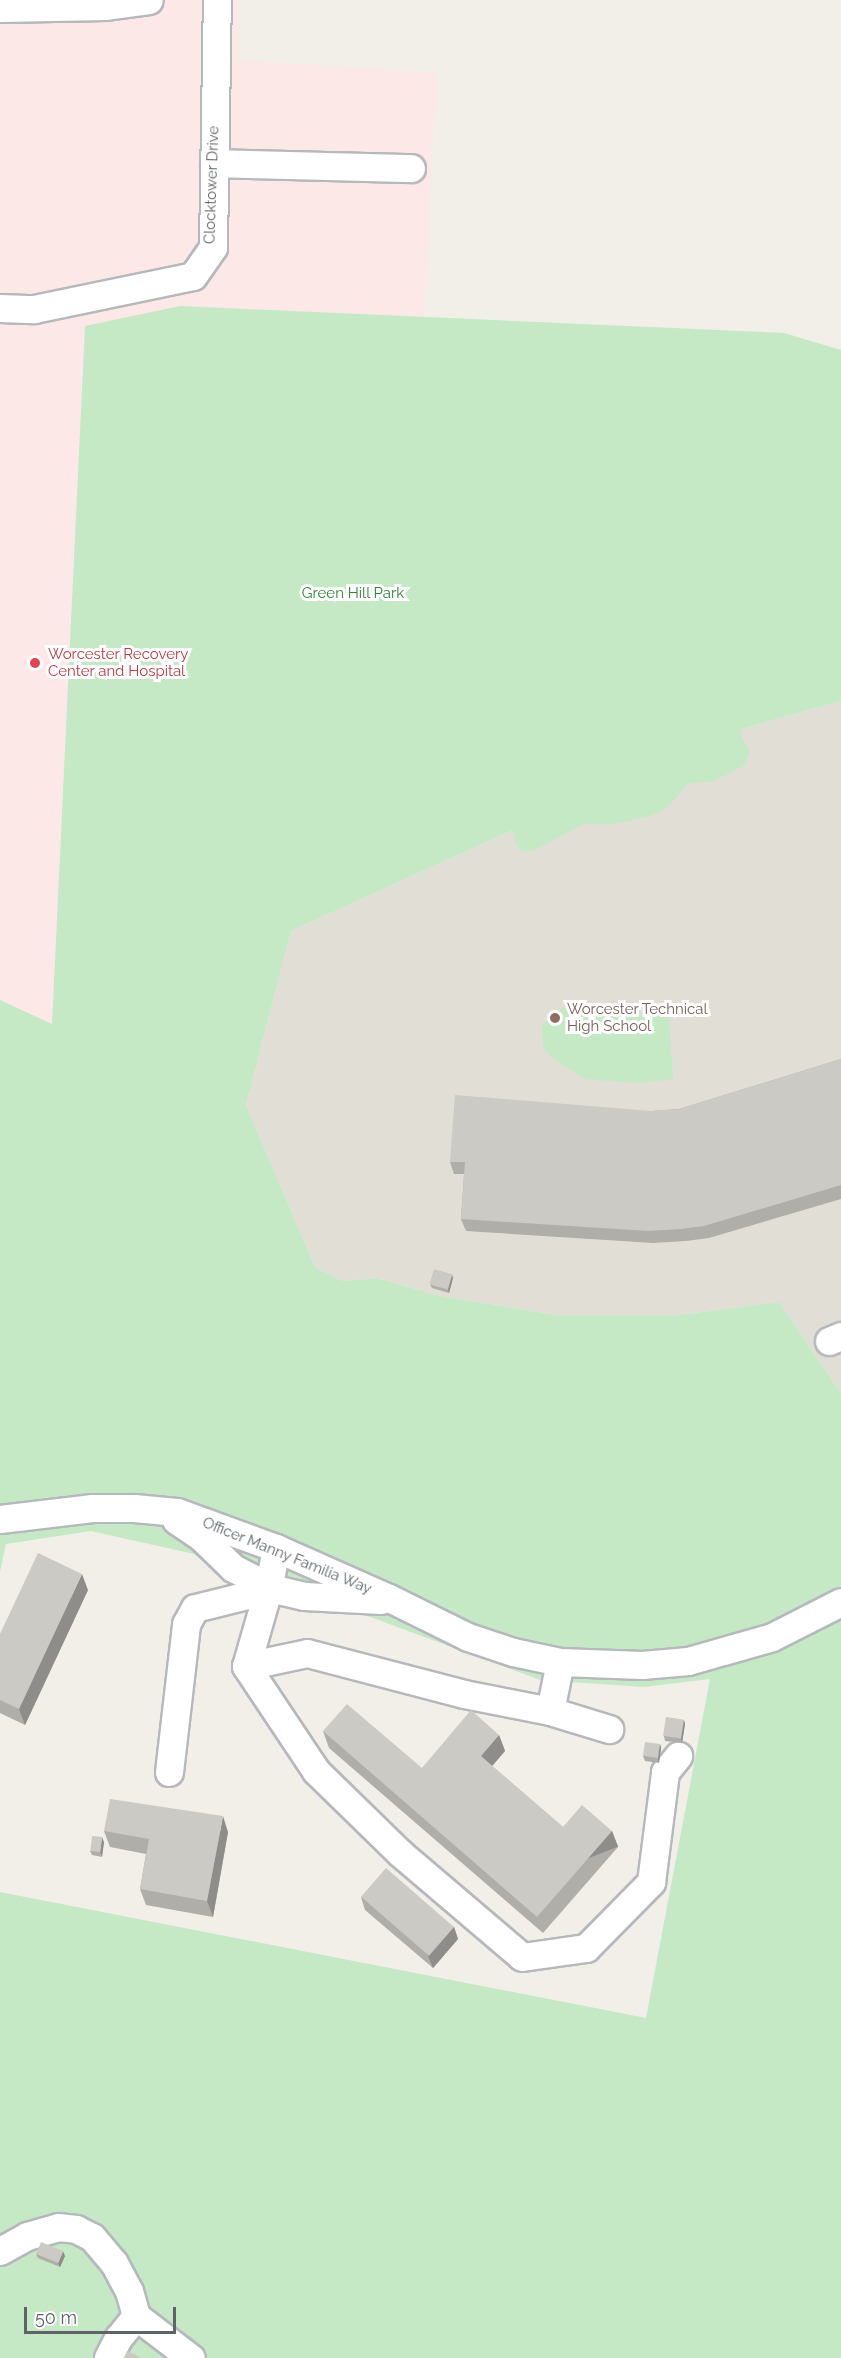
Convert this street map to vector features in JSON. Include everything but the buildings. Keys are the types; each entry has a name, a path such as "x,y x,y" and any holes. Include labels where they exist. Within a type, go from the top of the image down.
{"street":[{"path":"0,8 106,6 149,0"},
{"name":"Clocktower Drive","path":"0,308 34,309 193,276 213,247 217,0"},
{"path":"214,163 411,168"},
{"name":"Officer Manny Familia Way","path":"0,1519 92,1508 177,1512 276,1548 417,1611 475,1640 513,1652 560,1662 642,1665 688,1661 772,1637 841,1602"},
{"name":"Officer Manny Familia Way","path":"155,1510 200,1536 233,1568 268,1588 304,1596 370,1598 417,1611"},
{"path":"276,1548 268,1588 246,1666 316,1771 400,1853 522,1957 586,1948 651,1882 665,1772 678,1756"},
{"path":"169,1772 186,1624 195,1608 268,1588"},
{"path":"246,1666 307,1653 464,1694 550,1711 609,1729"},
{"path":"550,1711 560,1662"},
{"path":"0,2251 27,2236 58,2227 76,2229 92,2237 114,2264 129,2291 136,2316 191,2358"},
{"path":"108,2358 118,2338 136,2316"}],"shaded area":[{"name":"Worcester Recovery Center and Hospital","path":"0,0 239,0 239,60 436,73 423,326 85,326 52,1024 0,1000"},
{"name":"Worcester Technical High School","path":"841,701 841,1393 779,1302 671,1316 563,1316 436,1295 377,1278 343,1281 315,1267 246,1105 291,931 726,733"}],"green space":[{"name":"Green Hill Park","path":"180,306 784,333 841,350 841,701 741,729 742,738 750,750 745,765 712,782 689,783 667,808 651,816 612,824 584,824 535,850 522,852 516,843 513,830 291,931 246,1105 315,1267 343,1281 377,1278 436,1295 563,1316 671,1316 779,1302 841,1393 841,2358 0,2358 0,1892 646,2018 710,1679 644,1687 540,1680 357,1612 223,1577 194,1554 91,1531 6,1544 0,1572 0,1000 52,1024 85,326"},
{"path":"579,1003 618,1015 669,1015 673,1079 638,1083 584,1079 550,1056 543,1047 542,1025 565,1006"}],"place":[{"name":"Worcester Recovery Center and Hospital","path":"35,663"},
{"name":"Worcester Technical High School","path":"555,1018"}]}
